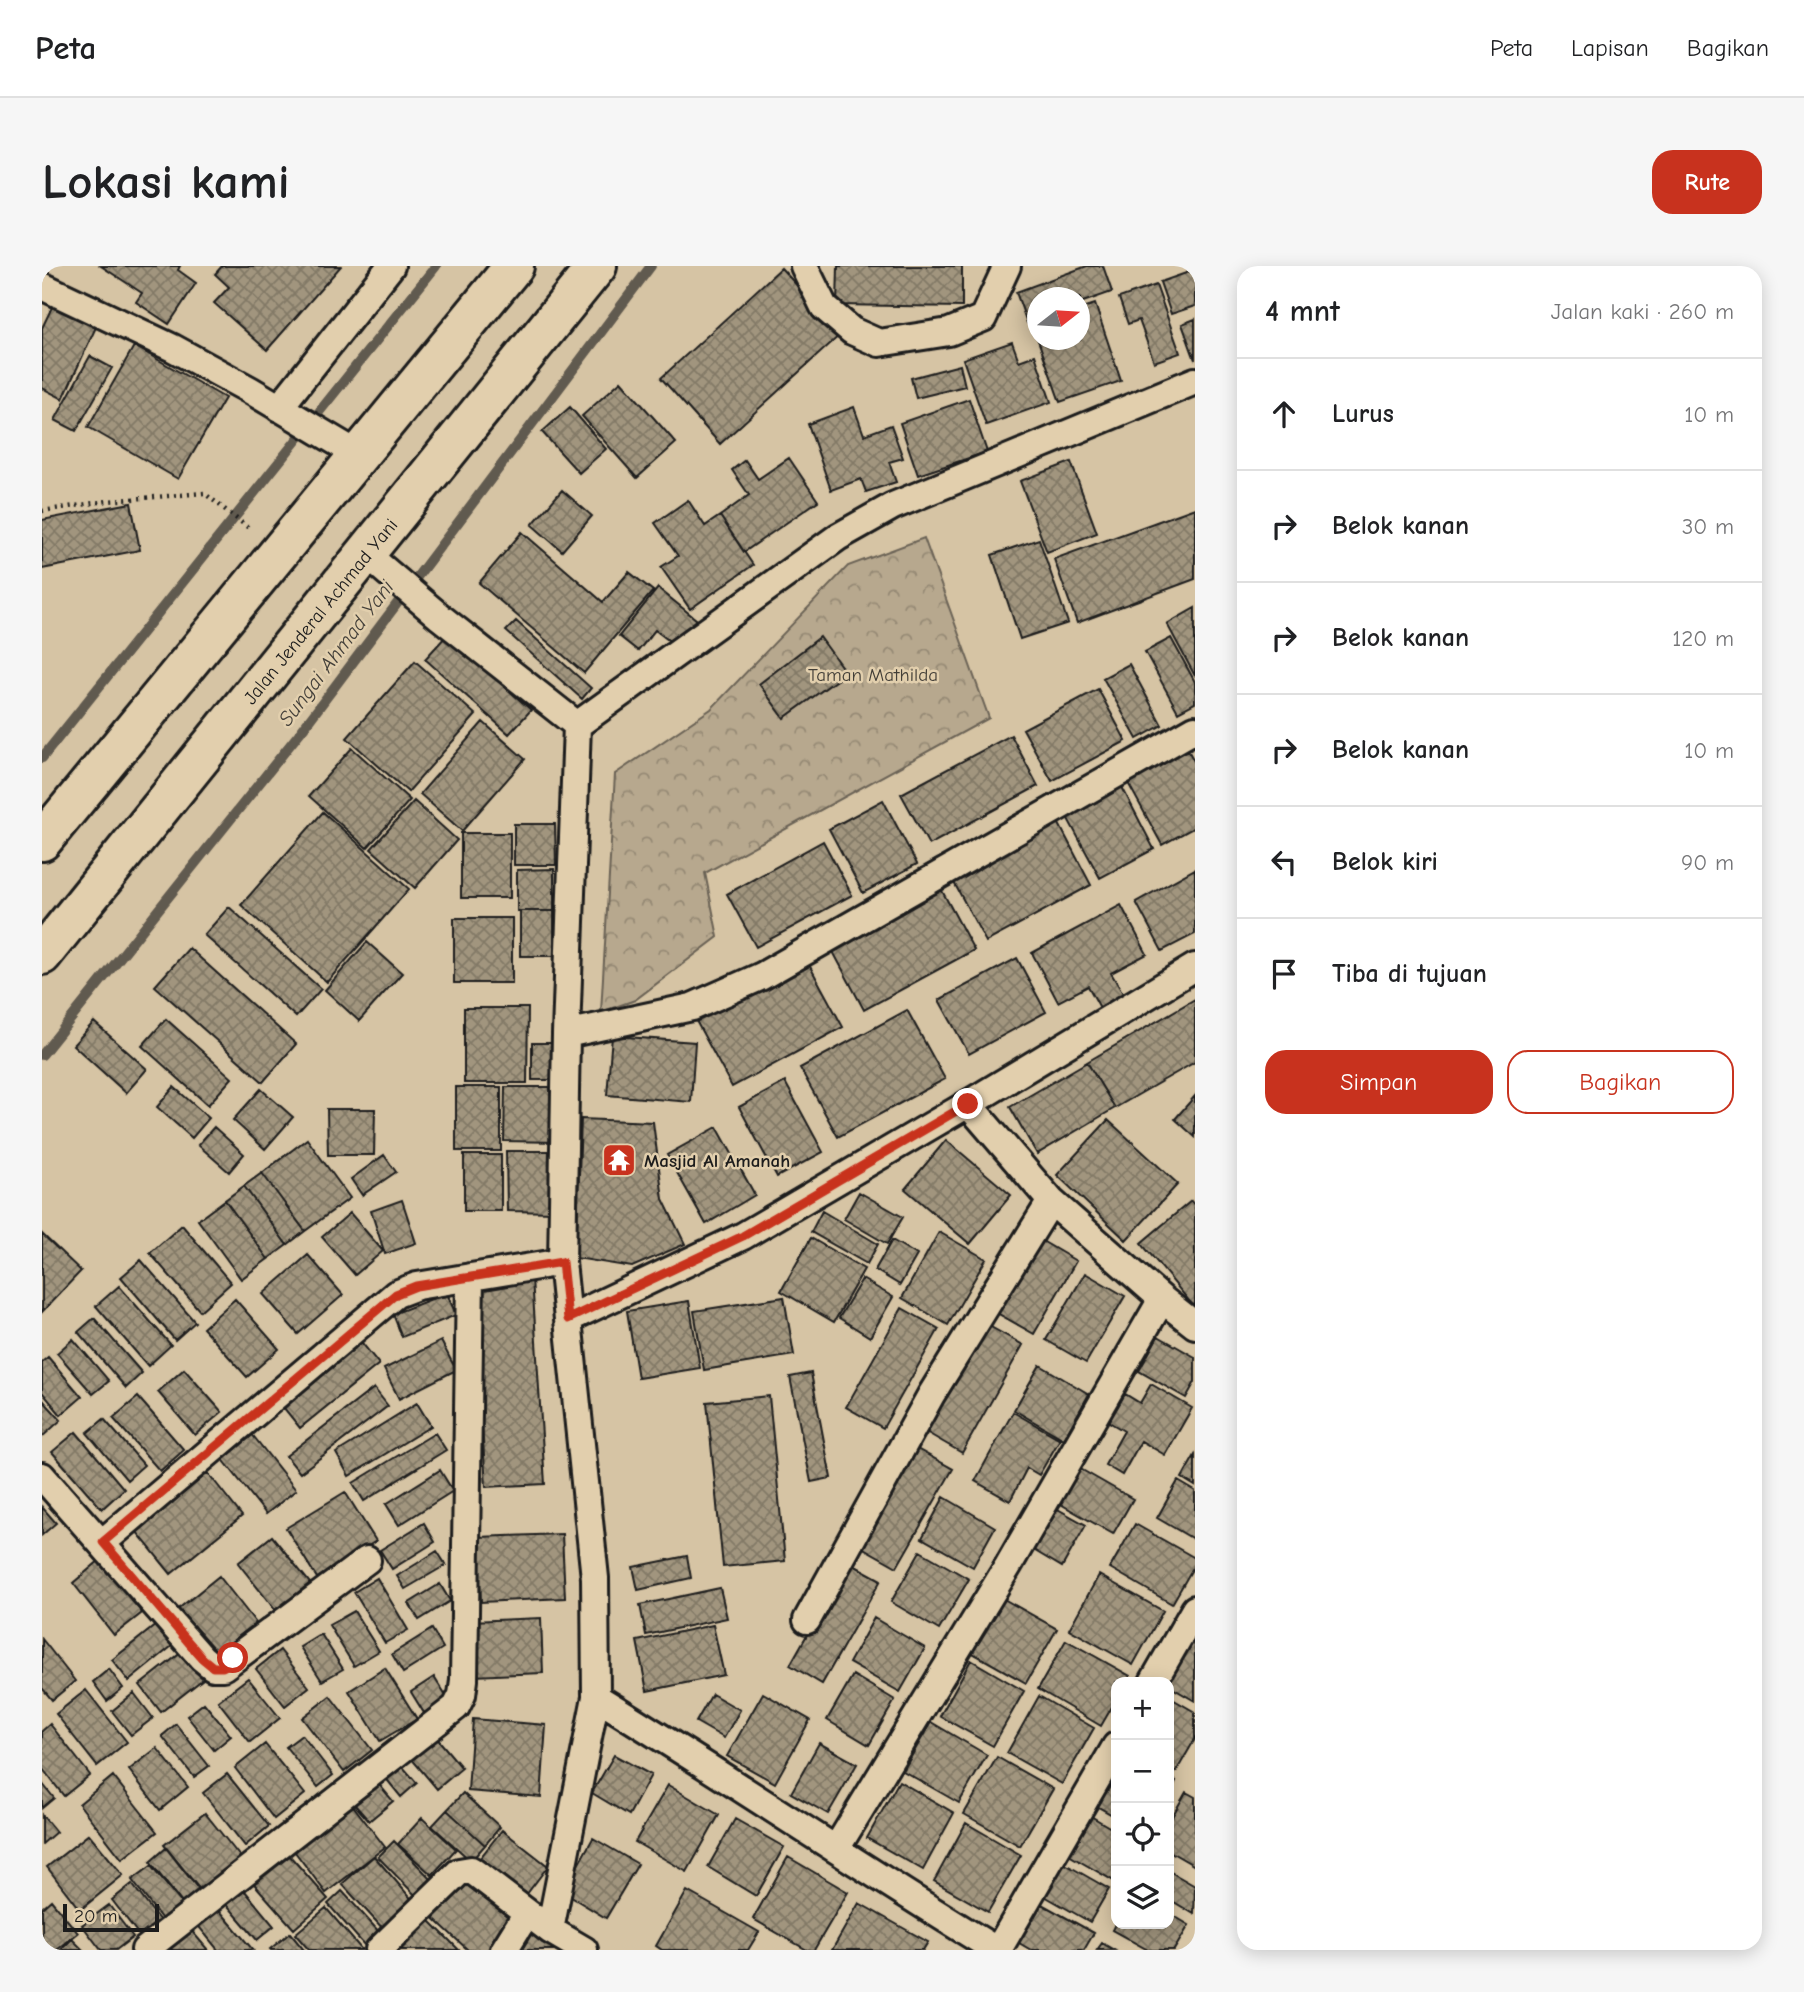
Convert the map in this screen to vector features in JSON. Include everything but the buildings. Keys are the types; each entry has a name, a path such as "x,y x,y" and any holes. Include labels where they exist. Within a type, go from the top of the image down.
{"highway":[{"path":"42,841 514,266"},
{"name":"Jalan Jenderal Achmad Yani","path":"42,955 374,560 597,266"}],"street":[{"path":"279,408 391,266"},
{"path":"804,266 824,307 852,331 879,343 949,332 983,318 1007,266"},
{"path":"42,285 173,348 359,456"},
{"path":"577,725 838,537 893,506 1195,381"},
{"path":"374,560 577,725"},
{"path":"550,1930 596,1697 595,1578 562,1262 566,1034 577,725"},
{"path":"566,1034 692,1007 762,976 1195,729"},
{"path":"568,1319 743,1236 1195,967"},
{"path":"968,1104 1051,1201 1195,1325"},
{"path":"807,1620 931,1395 1051,1201"},
{"path":"103,1542 396,1294 416,1286 562,1262"},
{"path":"145,1950 456,1707 462,1695 470,1277"},
{"path":"836,1849 1008,1566 1162,1299"},
{"path":"42,1476 103,1542 202,1658 213,1667 223,1667 367,1560"},
{"path":"1156,1677 1195,1609"},
{"path":"596,1697 698,1759 909,1897 997,1950 1111,1755"},
{"path":"379,1950 459,1872 466,1870 478,1875 550,1930 583,1950"},
{"path":"504,1950 527,1913"}],"path":[{"path":"42,512 107,501 204,493 244,525"}],"green space":[{"name":"Taman Mathilda","path":"924,538 989,718 705,873 718,937 635,1000 601,1012 615,774 711,709 848,566"}],"waterway":[{"name":"Sungai Ahmad Yani","path":"42,758 436,266"},
{"name":"Sungai Ahmad Yani","path":"42,1055 302,730 651,266"}],"place":[{"name":"Masjid Al Amanah","path":"619,1160"}],"route":[{"path":"233,1658 223,1667 213,1667 202,1658 103,1542 396,1294 416,1286 562,1262 568,1319 743,1236 968,1104"}]}
